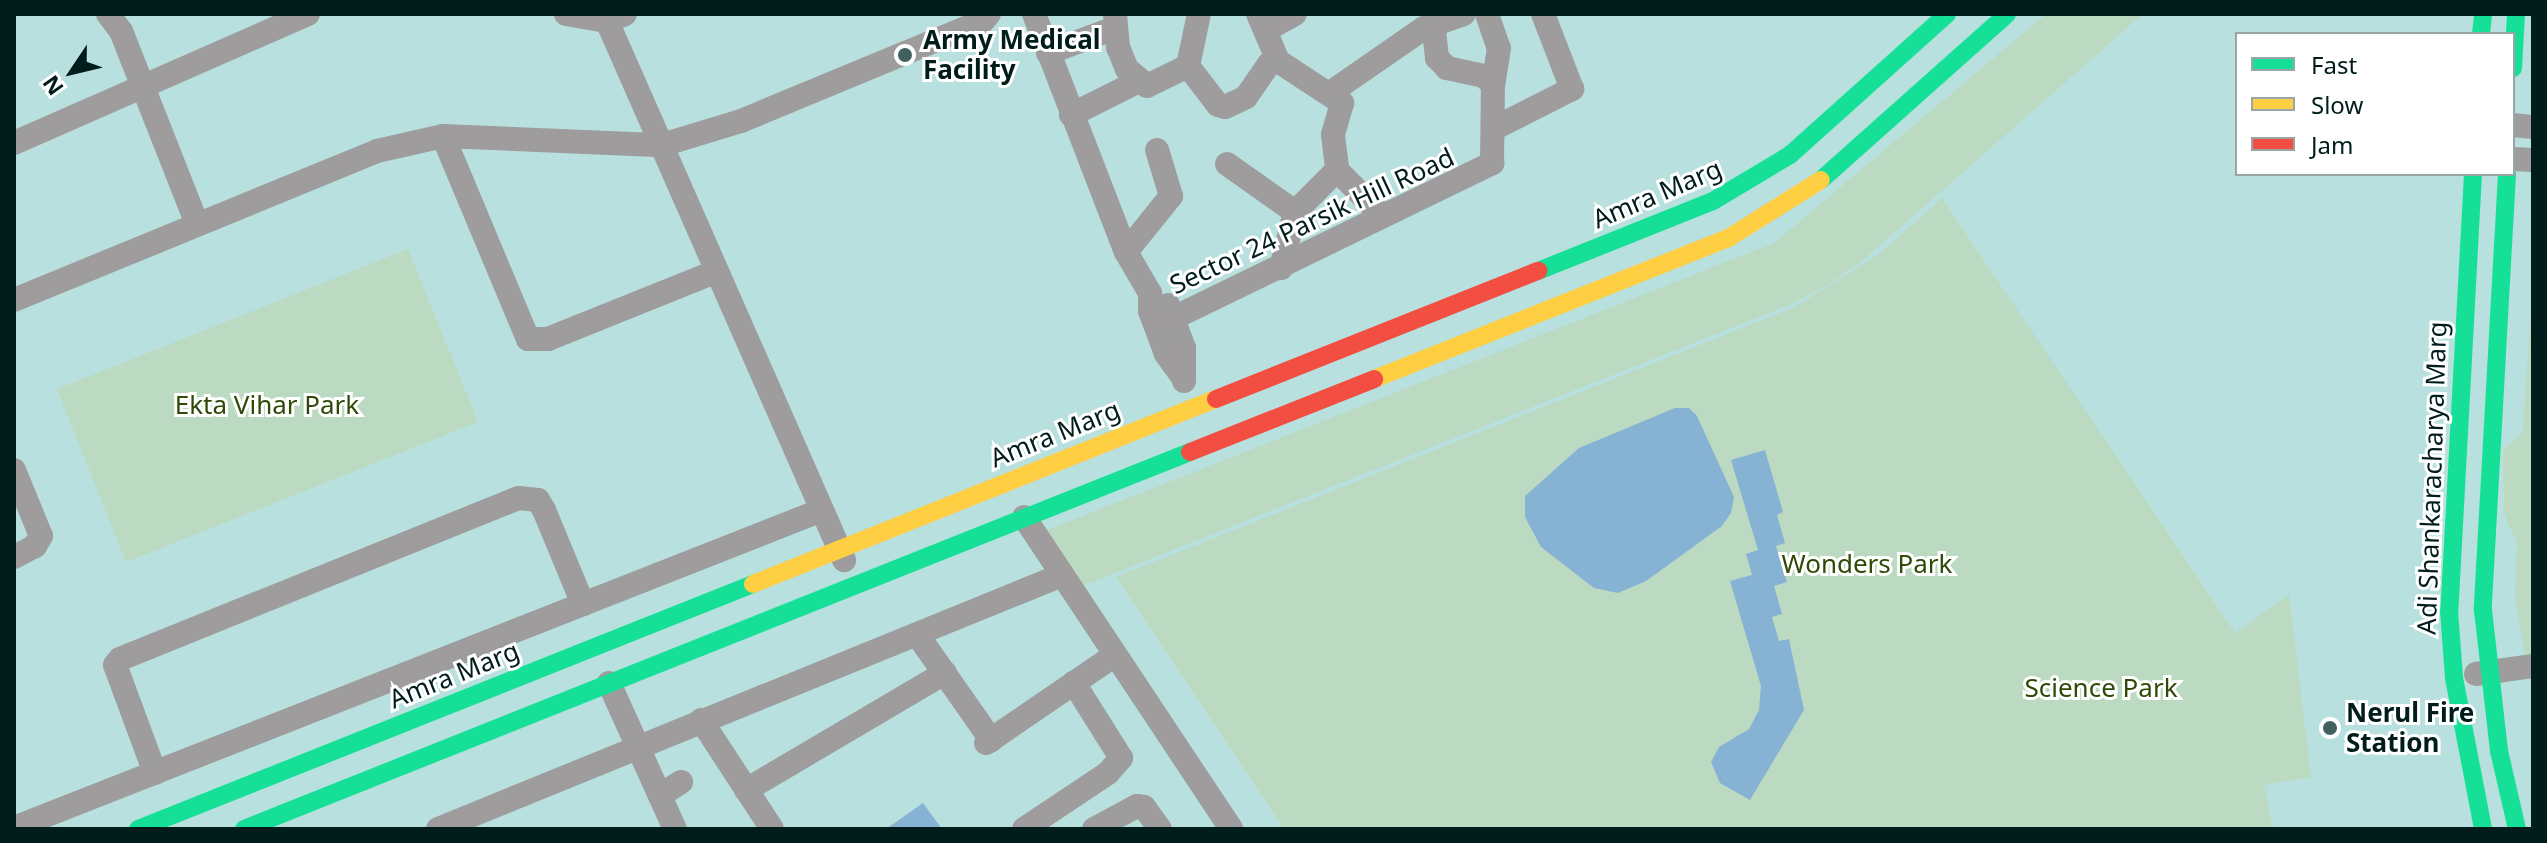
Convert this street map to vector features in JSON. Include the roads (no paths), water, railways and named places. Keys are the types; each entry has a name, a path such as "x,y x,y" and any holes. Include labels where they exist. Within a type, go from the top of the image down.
{"main road":[{"path":"1903,54 1927,14"},
{"name":"Amra Marg","path":"138,829 1713,201 1790,155 1947,14"},
{"path":"244,829 1024,517 1210,447 1774,214 1815,186 2007,14"},
{"name":"Adi Shankaracharya Marg","path":"2473,176 2451,527 2454,678 2483,829"},
{"path":"2507,176 2485,529 2488,672 2517,829"}],"street":[{"path":"108,14 121,31 197,224"},
{"path":"14,143 142,90 308,14"},
{"path":"566,14 616,17 662,145 855,585"},
{"path":"14,300 377,151 443,136 662,145 741,121 983,21 989,14"},
{"name":"Sector 24 Parsik Hill Road","path":"1034,14 1126,252 1150,293 1166,302 1165,322 1382,216 1482,172 1492,163 1493,85 1499,48 1487,14"},
{"path":"1199,14 1188,66 1218,105 1225,107 1246,97 1269,64 1278,61"},
{"path":"1295,14 1262,22 1278,61 1330,93 1344,108 1333,135 1337,170 1382,216"},
{"path":"1330,93 1424,28 1464,14"},
{"path":"1493,129 1572,89 1543,14"},
{"path":"1048,53 1115,21 1118,47 1137,82 1147,86 1188,66"},
{"path":"1437,21 1437,58 1447,68 1484,76 1493,85"},
{"path":"1071,115 1137,82"},
{"path":"443,136 528,339 548,339 717,271"},
{"path":"1126,252 1171,196 1157,150"},
{"path":"1227,164 1295,212"},
{"path":"1281,268 1295,212 1337,170"},
{"path":"1165,322 1184,348 1182,376 1210,447"},
{"path":"14,470 41,536 35,546 14,557"},
{"path":"155,773 115,665 120,659 504,504 528,497 538,500 583,604"},
{"path":"14,828 822,510"},
{"path":"1024,517 1231,829"},
{"path":"438,829 473,822 701,720 919,637 1062,575"},
{"path":"919,637 988,741 1115,655"},
{"path":"2454,678 2533,666"},
{"path":"746,790 945,673"},
{"path":"609,683 641,748 671,788 675,829"},
{"path":"1024,829 1108,773 1121,758 1074,683"},
{"path":"701,720 772,829"},
{"path":"1094,829 1137,806 1144,807 1160,829"}],"water":[{"path":"1675,408 1689,408 1697,416 1734,497 1731,513 1722,526 1646,581 1618,593 1594,588 1541,547 1525,517 1525,496 1579,448"},
{"path":"1765,450 1783,512 1777,515 1785,543 1776,546 1787,582 1774,586 1782,614 1772,617 1779,641 1789,639 1804,710 1750,800 1720,783 1711,762 1719,747 1749,729 1759,710 1761,686 1730,581 1752,575 1746,554 1758,550 1731,460"},
{"path":"923,803 942,829 886,829"}],"place":[{"name":"Army Medical Facility","path":"905,55"},
{"name":"Nerul Fire Station","path":"2330,728"}],"park label":[{"name":"Ekta Vihar Park","path":"267,405"},
{"name":"Wonders Park","path":"1867,564"},
{"name":"Science Park","path":"2101,688"}]}
